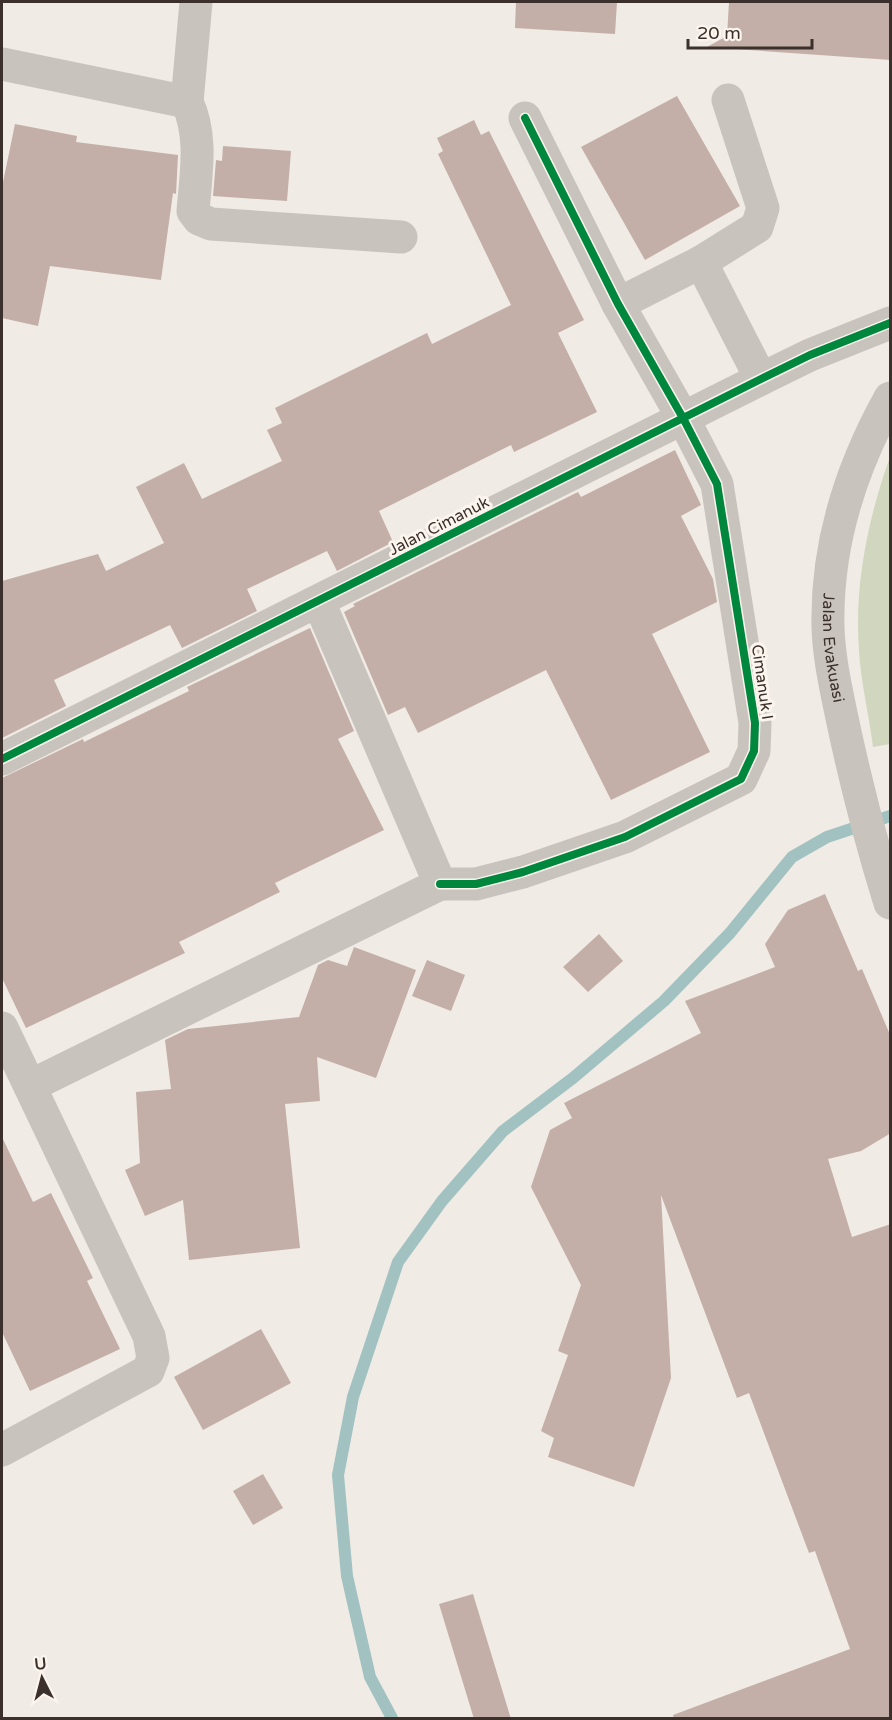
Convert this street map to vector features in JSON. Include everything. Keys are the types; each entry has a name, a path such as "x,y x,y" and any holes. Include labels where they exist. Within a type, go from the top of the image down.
{"street":[{"path":"196,2 187,102 196,121 198,144 193,211 200,219 211,224 402,237"},
{"path":"2,64 187,102"},
{"path":"618,304 701,262 757,227 763,208 728,100"},
{"name":"Cimanuk I","path":"440,884 476,884 523,872 625,837 741,779 754,751 755,723 717,484 683,418 618,304 525,118"},
{"path":"701,262 761,379"},
{"name":"Jalan Cimanuk","path":"2,759 761,379 891,323"},
{"name":"Jalan Evakuasi","path":"891,398 870,436 851,481 837,541 828,630 836,687 861,799 879,868 891,903"},
{"path":"30,1086 440,884 319,602"},
{"path":"2,1028 149,1336 153,1358 148,1371 2,1450"}],"green space":[{"path":"890,457 890,744 873,747 860,663 859,602 869,528"}],"building":[{"path":"516,2 617,2 615,34 515,28"},
{"path":"729,2 891,2 891,60 707,47 727,36"},
{"path":"677,96 740,206 645,260 581,147"},
{"path":"474,120 481,135 489,131 584,320 558,333 597,412 514,452 511,445 379,511 393,542 337,571 327,551 247,589 257,611 182,648 170,625 54,680 66,706 2,738 2,581 98,554 106,571 164,543 136,487 184,463 202,499 282,461 267,430 282,423 275,408 427,333 432,344 511,305 438,154 443,151 437,138"},
{"path":"15,124 77,136 76,142 178,155 176,194 173,193 161,280 50,266 38,326 2,318 2,187"},
{"path":"223,146 291,151 287,201 213,196 216,160 222,161"},
{"path":"675,450 701,505 681,516 713,579 717,602 652,634 710,752 611,800 546,670 418,733 405,707 388,715 344,612 355,606 353,604 578,492 581,497"},
{"path":"310,628 354,731 338,739 384,830 275,883 280,892 179,942 185,953 26,1028 2,978 2,778 83,739 84,742 189,691 187,687"},
{"path":"825,894 858,971 862,969 891,1037 891,1133 861,1151 828,1159 852,1237 891,1224 891,1719 674,1719 673,1715 850,1649 815,1551 809,1553 749,1393 737,1398 661,1195 671,1378 634,1487 548,1457 554,1438 541,1431 568,1355 558,1351 581,1285 531,1187 550,1130 572,1118 564,1103 701,1033 685,1001 775,967 765,944 788,910"},
{"path":"599,934 623,961 588,992 563,967"},
{"path":"354,947 416,970 376,1078 317,1057 320,1101 285,1104 300,1248 189,1260 183,1200 145,1216 125,1170 140,1163 136,1092 171,1089 165,1040 188,1029 299,1017 318,965 328,960 347,966"},
{"path":"427,960 465,975 451,1011 412,996"},
{"path":"2,1137 33,1202 51,1193 93,1278 87,1281 120,1349 30,1391 2,1332"},
{"path":"261,1329 291,1383 203,1430 174,1377"},
{"path":"263,1474 283,1508 253,1525 233,1491"},
{"path":"473,1594 511,1719 474,1719 439,1604"}],"waterway":[{"path":"392,1718 370,1677 347,1576 338,1475 353,1397 398,1262 442,1201 503,1131 573,1078 664,1001 730,933 792,857 827,837 890,816"}],"cycle path":[{"path":"440,884 476,884 523,872 625,837 741,779 754,751 755,723 717,484 683,418 618,304 525,118"},
{"path":"2,759 761,379 810,355 890,323"}]}
